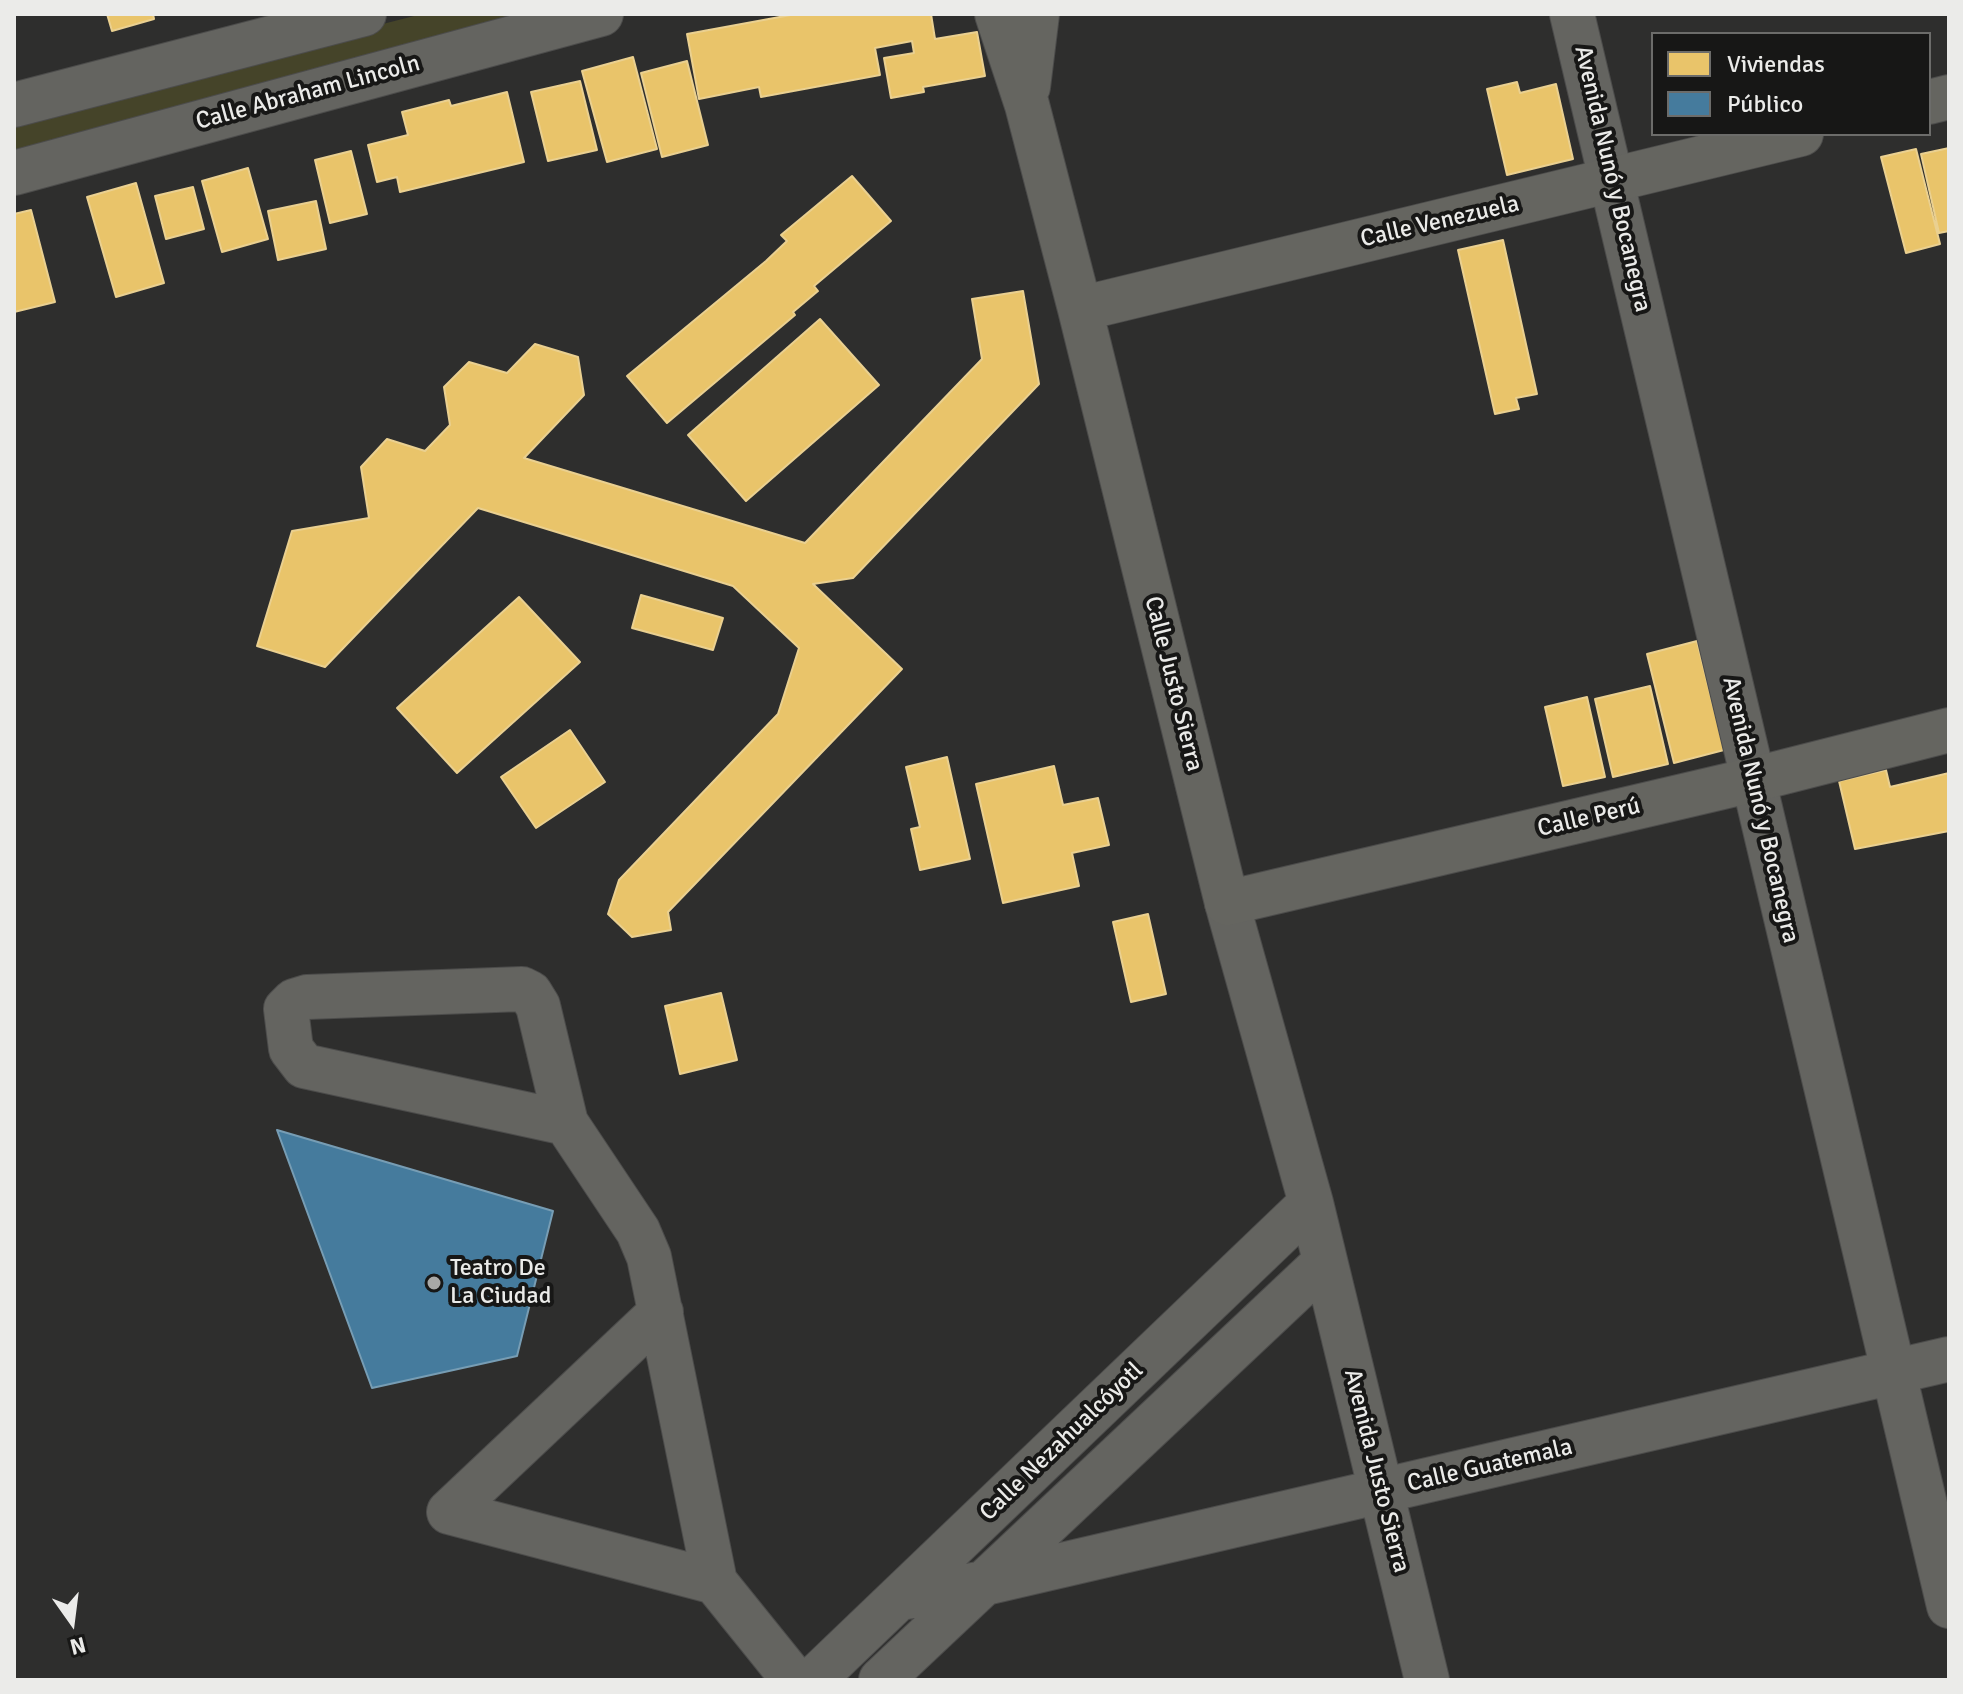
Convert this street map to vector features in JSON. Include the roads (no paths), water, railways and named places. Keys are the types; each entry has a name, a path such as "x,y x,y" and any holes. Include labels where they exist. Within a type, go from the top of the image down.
{"main road":[{"name":"Calle Justo Sierra","path":"997,14 1027,105 1080,309 1227,903"},
{"path":"1027,105 1037,14"},
{"name":"Calle Venezuela","path":"1080,309 1793,136"},
{"name":"Calle Perú","path":"1227,903 1752,780 1949,730"}],"street":[{"path":"14,105 364,14"},
{"name":"Calle Abraham Lincoln","path":"14,173 601,14"},
{"name":"Avenida Nunó y Bocanegra","path":"1572,14 1949,1606"},
{"path":"226,51 241,111"},
{"name":"Calle Justo Sierra","path":"1227,903 1325,1262"},
{"path":"566,1123 304,1066 291,1049 286,1009 294,1001 307,997 522,989 530,993 538,1006 566,1123 638,1231 649,1257 715,1582 794,1680"},
{"name":"Calle Nezahualcóyotl","path":"813,1680 1311,1203"},
{"name":"Calle Nezahualcóyotl","path":"881,1680 1325,1262"},
{"name":"Avenida Justo Sierra","path":"1325,1262 1427,1680"},
{"path":"661,1312 449,1512 715,1582"},
{"name":"Calle Guatemala","path":"900,1598 985,1583 1949,1359"},
{"path":"867,1628 881,1680"}],"place":[{"name":"Teatro De La Ciudad","path":"434,1283"}]}
